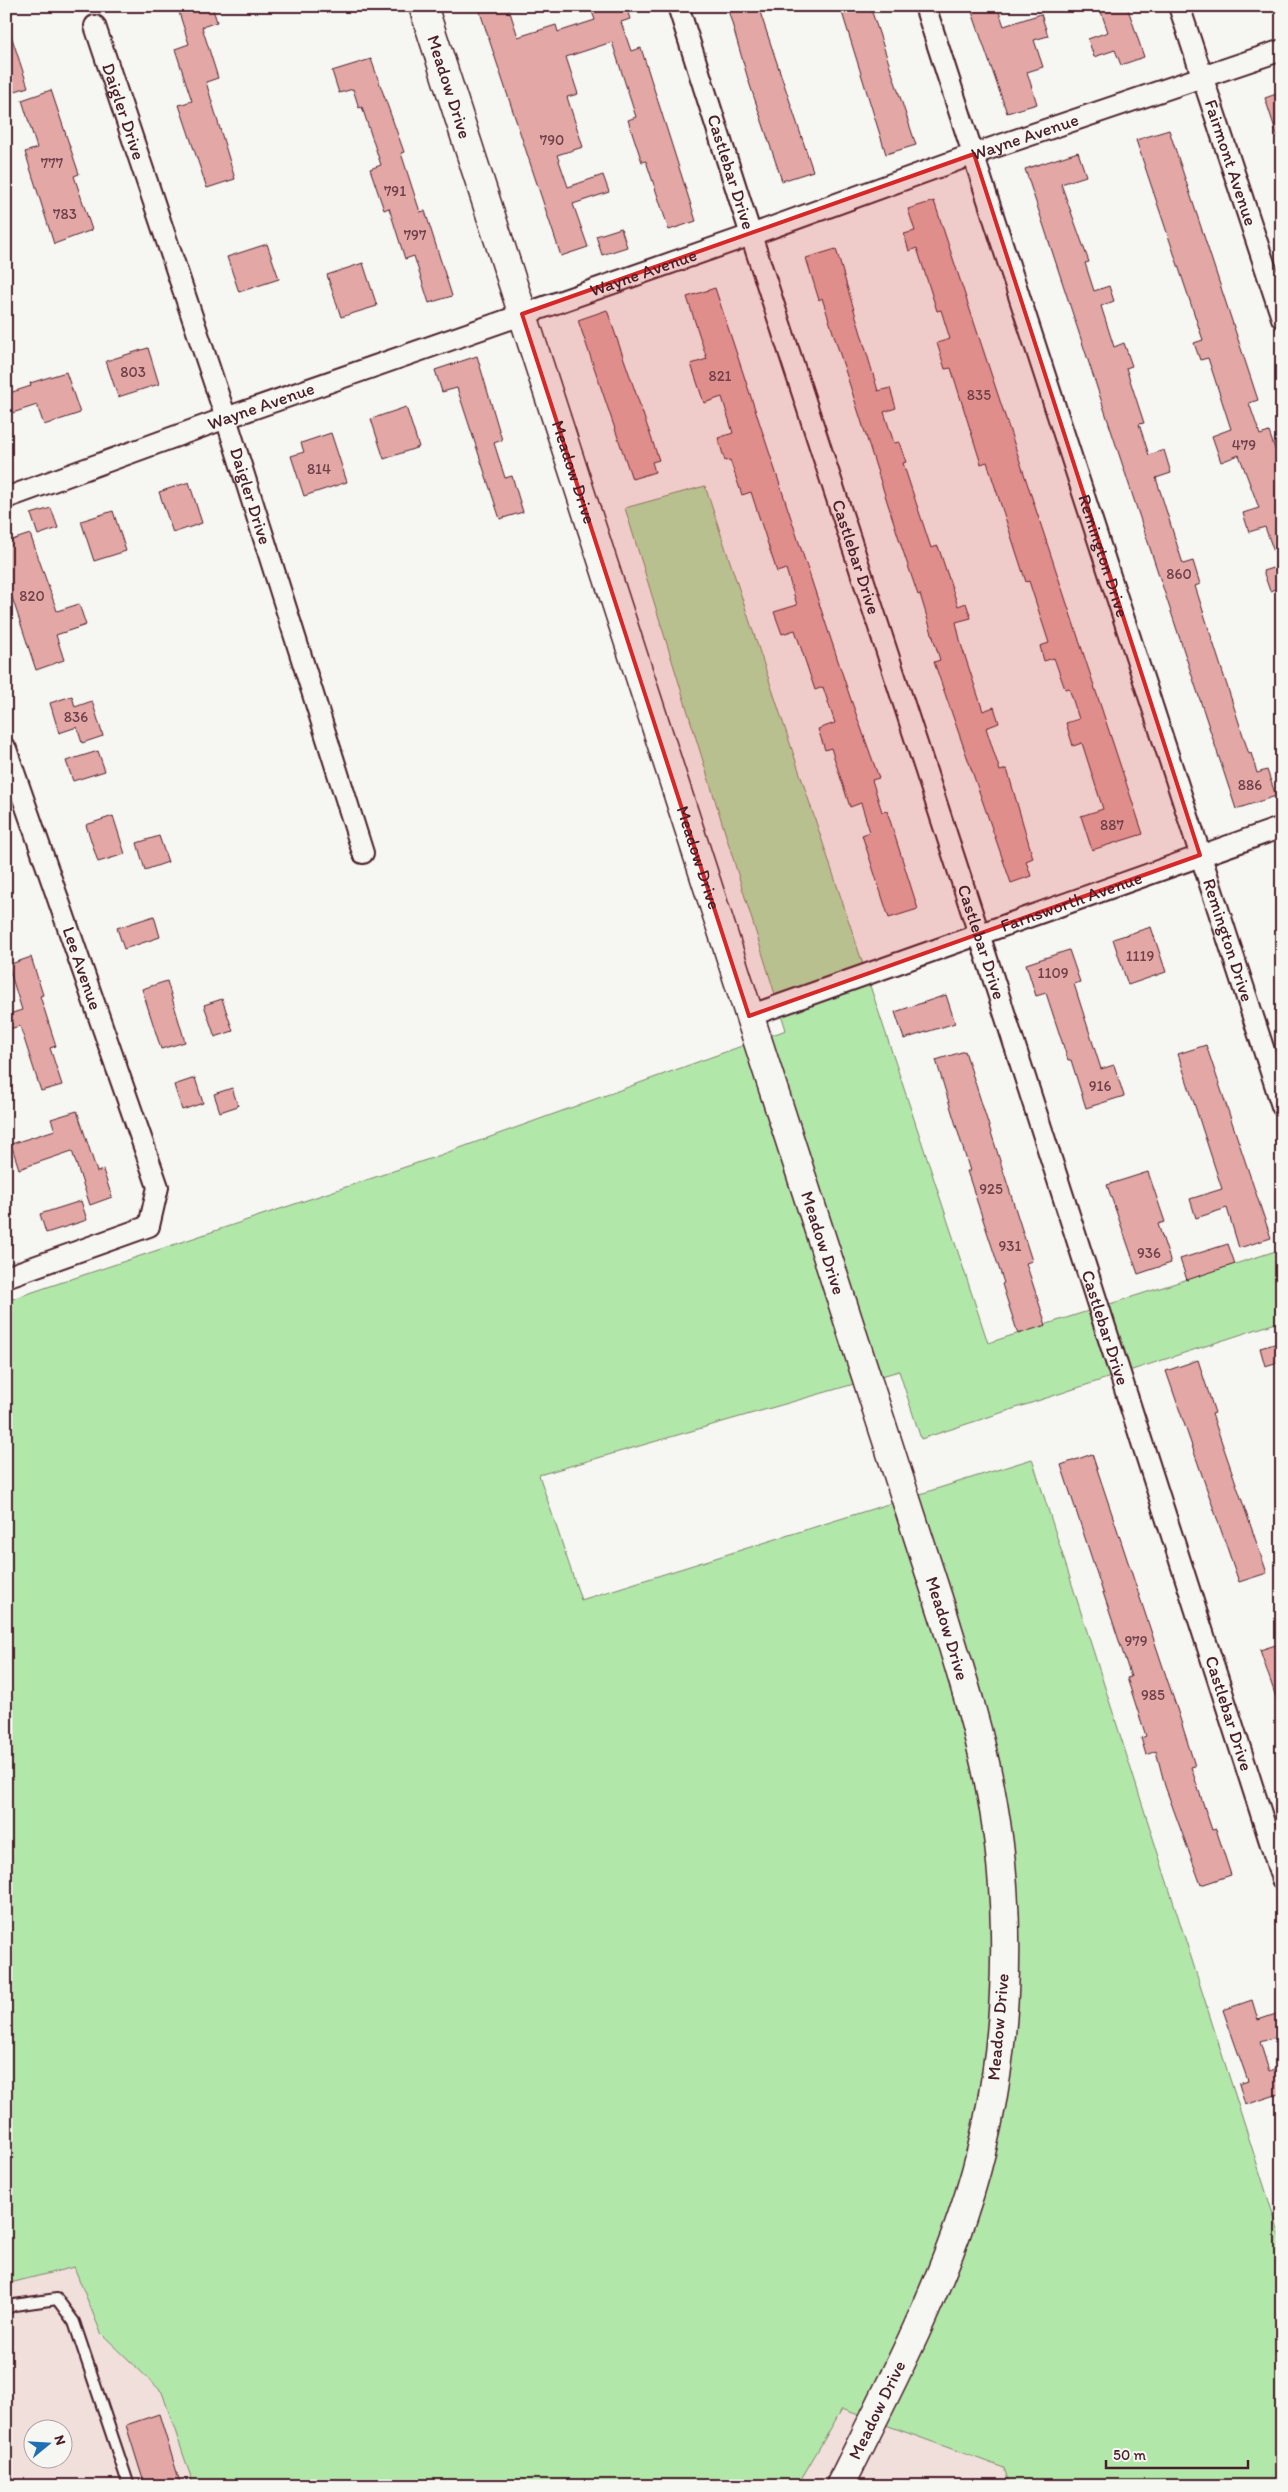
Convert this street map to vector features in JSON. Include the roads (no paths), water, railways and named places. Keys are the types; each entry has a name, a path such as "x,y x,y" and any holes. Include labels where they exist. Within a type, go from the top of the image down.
{"street":[{"name":"Meadow Drive","path":"423,6 750,1016 973,1714 989,1783 1000,1859 1004,1976 997,2064 975,2171 959,2224 921,2322 840,2486"},
{"name":"Castlebar Drive","path":"678,6 979,934 1282,1879"},
{"name":"Remington Drive","path":"924,6 974,154 1282,1106"},
{"name":"Fairmont Avenue","path":"1179,6 1282,318"},
{"name":"Daigler Drive","path":"96,26 226,418 363,853"},
{"name":"Wayne Avenue","path":"6,498 226,418 751,235 974,154 1282,50"},
{"name":"Lee Avenue","path":"6,748 158,1188 149,1226 6,1277"},
{"name":"Farnsworth Avenue","path":"750,1016 1282,827"}],"lane":[{"path":"6,2309 14,2305 57,2299 74,2322 129,2486"}]}
